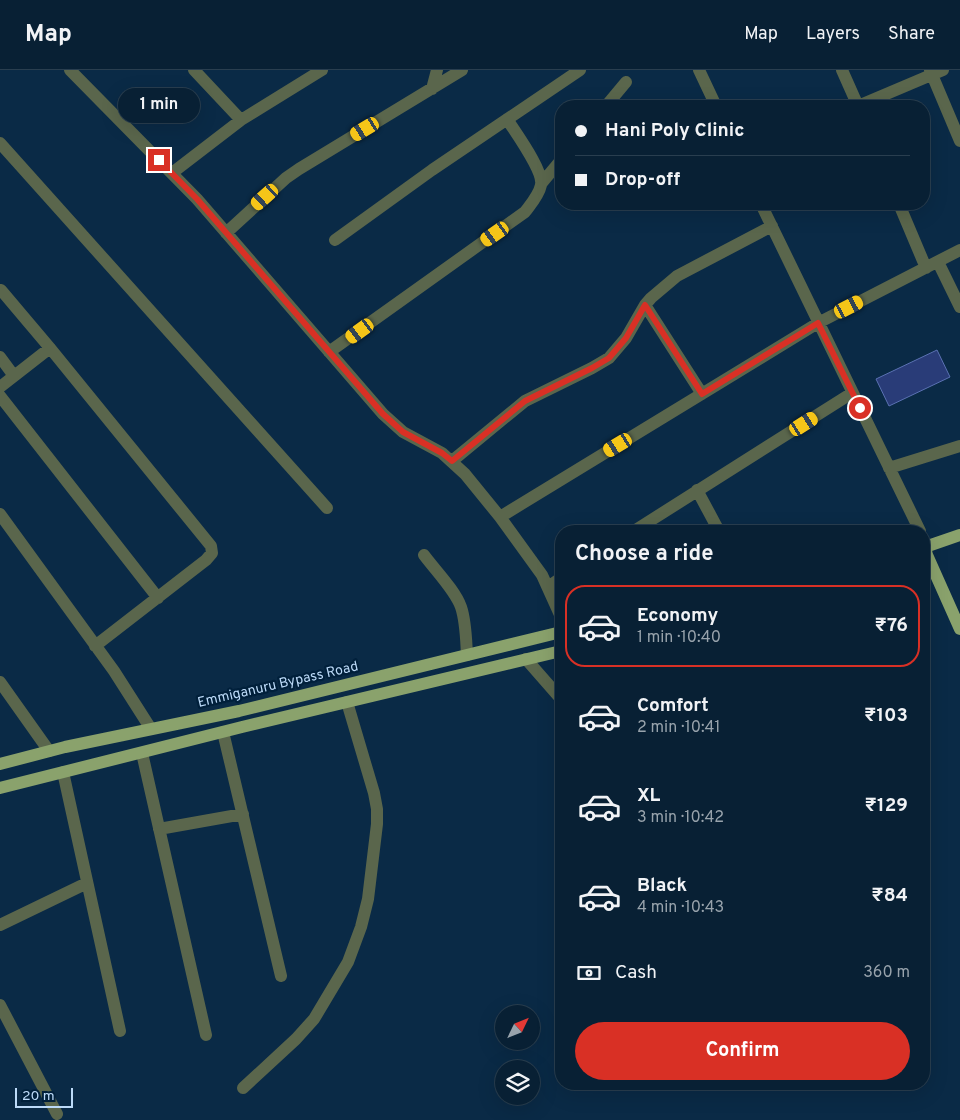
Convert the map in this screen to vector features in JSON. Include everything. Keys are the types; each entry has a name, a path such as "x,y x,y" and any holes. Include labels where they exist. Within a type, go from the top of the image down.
{"main road":[{"path":"930,548 960,535"},
{"path":"930,561 959,623"},
{"name":"Emmiganuru Bypass Road","path":"0,764 49,751 239,710 555,633"},
{"path":"0,788 242,727 555,652"}],"street":[{"path":"70,70 197,199 383,414 398,429 447,457 500,517 548,587 555,603"},
{"path":"194,70 240,120"},
{"path":"172,173 240,120 322,70"},
{"path":"432,88 437,70"},
{"path":"226,233 292,173 462,70"},
{"path":"335,240 580,70"},
{"path":"842,70 855,100"},
{"path":"872,100 935,72 960,141"},
{"path":"702,74 713,100"},
{"path":"611,100 626,82"},
{"path":"507,119 537,168 541,184"},
{"path":"0,143 327,508"},
{"path":"329,352 525,212 535,199 541,184 555,167"},
{"path":"764,210 917,525"},
{"path":"902,210 932,265 960,306"},
{"path":"447,457 525,401 609,358 626,338 645,305 677,276 772,226"},
{"path":"500,517 818,323 960,250"},
{"path":"1,290 211,546 212,553 206,560 95,646"},
{"path":"645,305 702,394"},
{"path":"0,387 50,348"},
{"path":"0,357 14,376"},
{"path":"643,525 852,393"},
{"path":"0,396 158,598"},
{"path":"889,468 960,446"},
{"path":"697,490 716,525"},
{"path":"0,514 114,671 151,729"},
{"path":"424,555 461,606 467,655"},
{"path":"548,587 555,582"},
{"path":"526,659 555,691"},
{"path":"0,682 49,751"},
{"path":"243,1088 296,1039 314,1019 348,962 368,899 377,809 347,702"},
{"path":"223,732 281,976"},
{"path":"142,752 206,1035"},
{"path":"62,772 120,1031"},
{"path":"159,829 243,814"},
{"path":"0,925 87,883"},
{"path":"0,1005 58,1114"}],"building":[{"path":"937,350 950,377 889,406 876,379"}],"route":[{"path":"159,160 197,199 383,414 403,432 442,453 452,461 525,401 609,358 626,338 645,305 702,394 818,323 860,408"}]}
